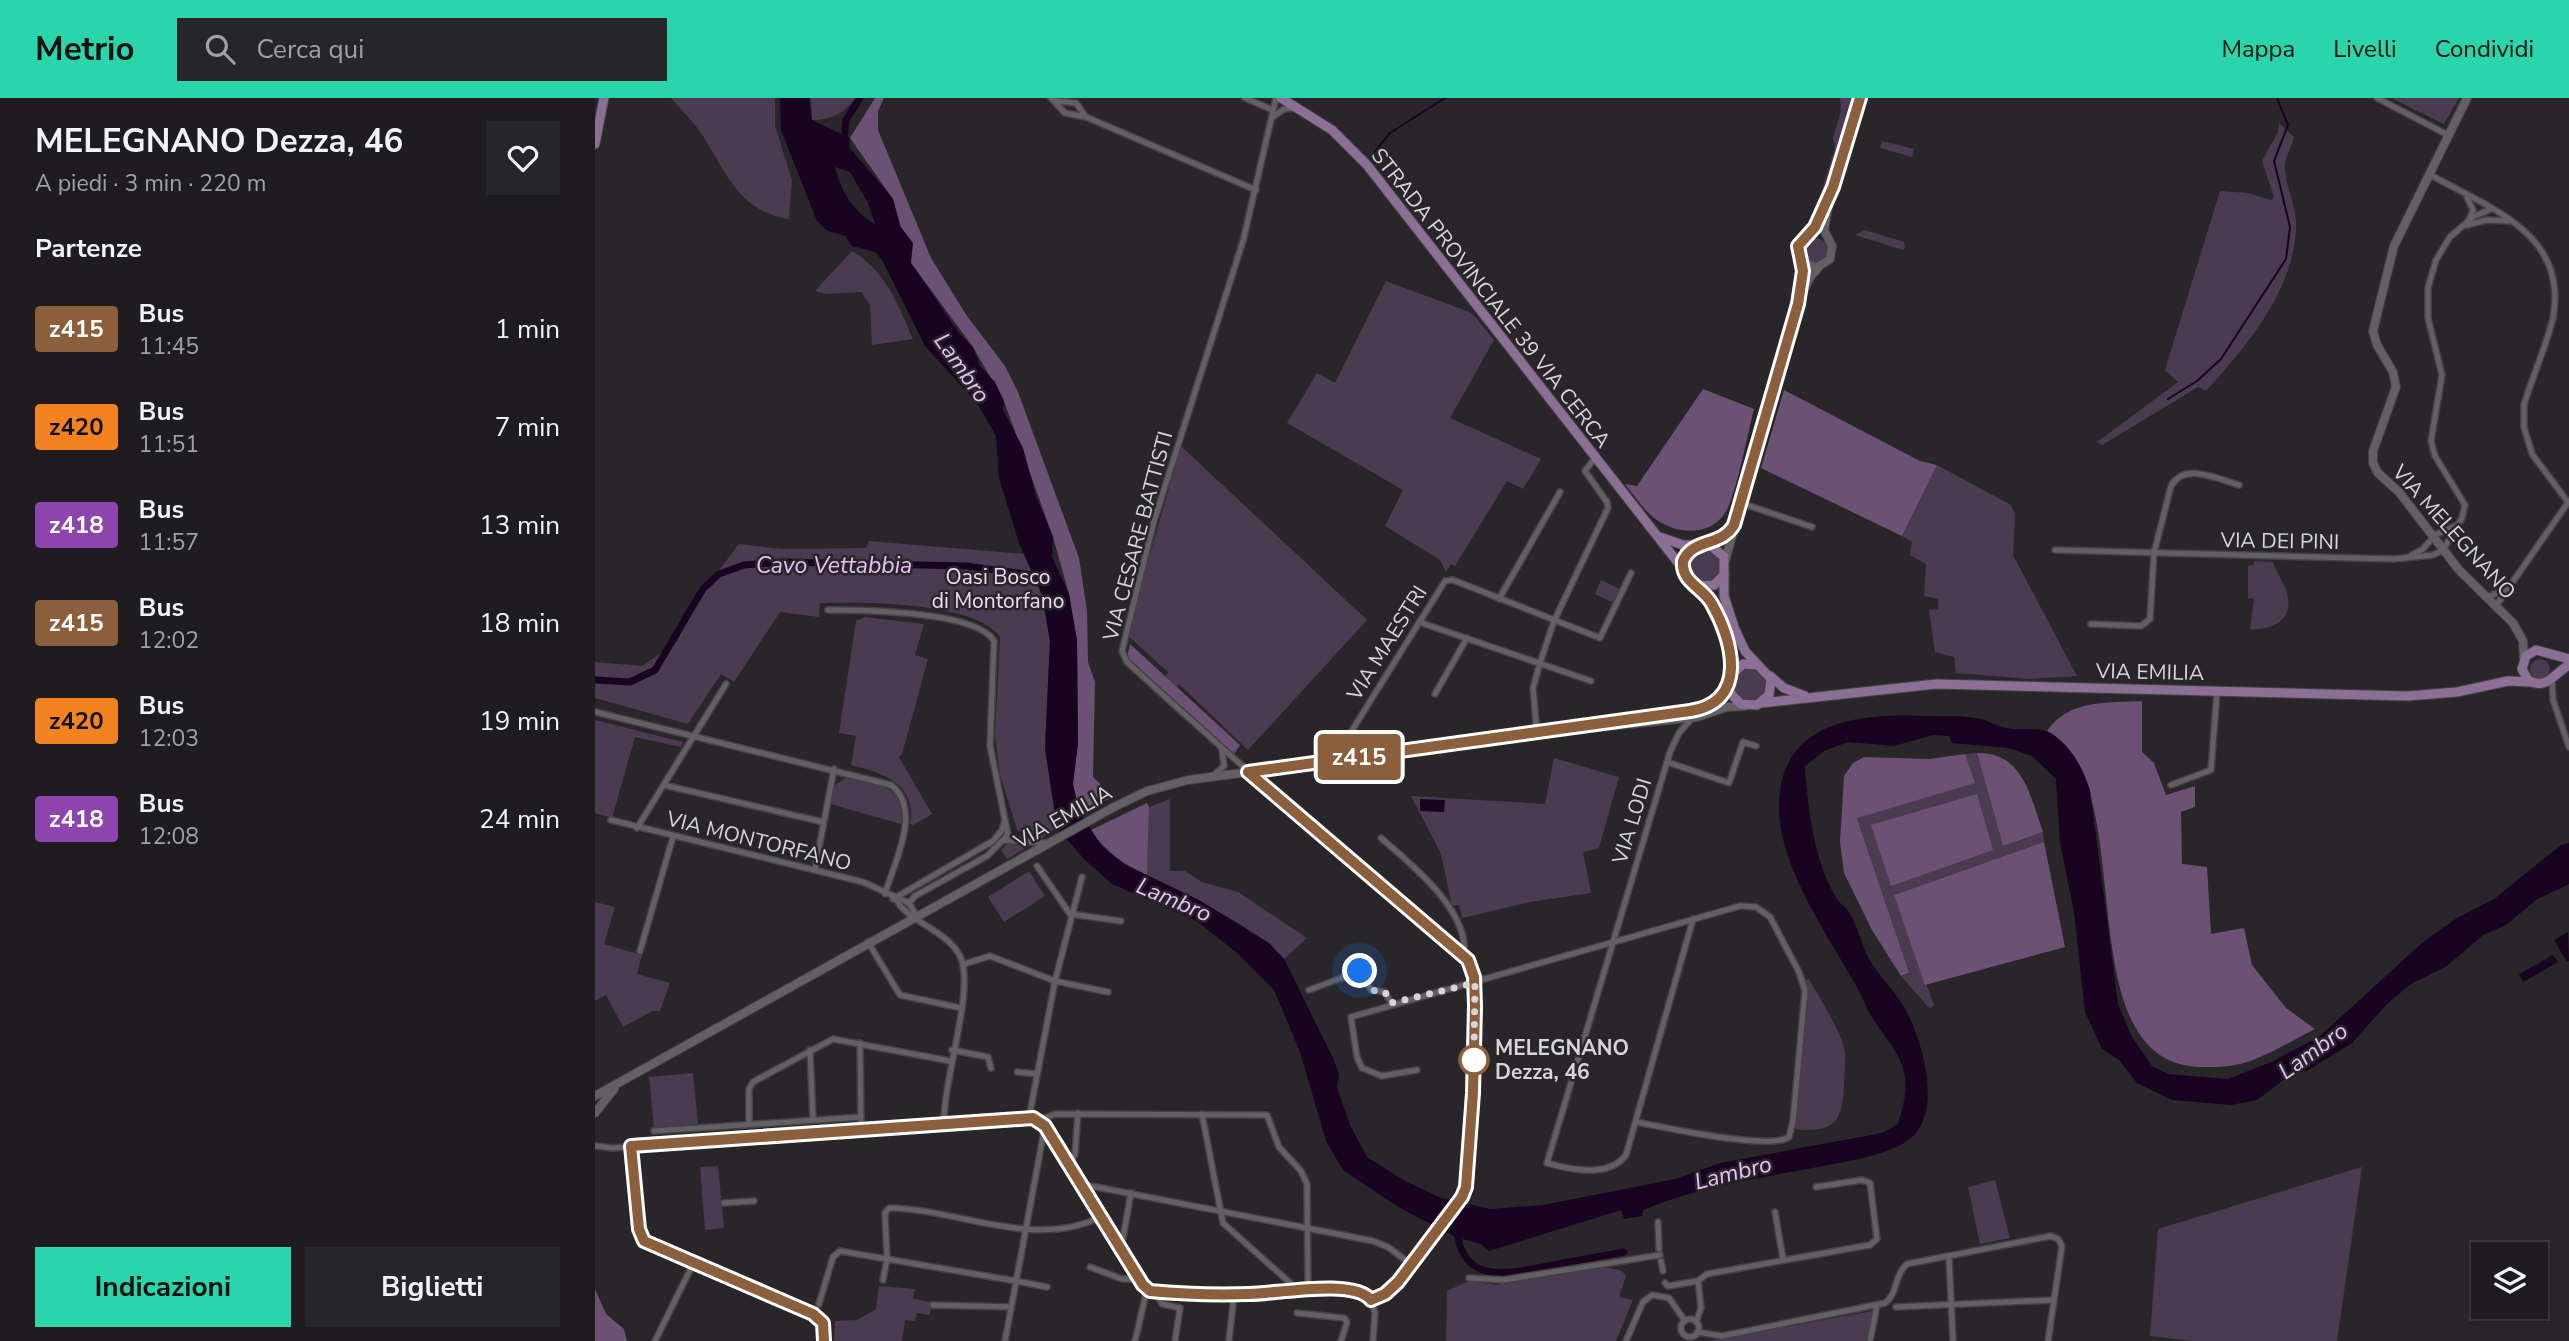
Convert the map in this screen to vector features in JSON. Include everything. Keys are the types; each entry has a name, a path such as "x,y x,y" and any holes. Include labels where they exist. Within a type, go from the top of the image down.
{"main road":[{"path":"595,144 604,98"},
{"name":"STRADA PROVINCIALE 39 VIA CERCA","path":"1281,98 1332,130 1367,165 1636,513 1658,536 1692,584 1710,600 1726,636 1731,655 1729,679"},
{"path":"1658,536 1683,545 1702,545 1719,550 1725,561 1724,596 1745,651 1784,688 1807,697"},
{"path":"1683,569 1687,553 1702,545"},
{"path":"1692,584 1709,587 1719,582 1725,573"},
{"path":"2569,659 2546,652 2532,652 2524,660 2523,672 2534,683 2553,678 2569,665"},
{"path":"2546,652 2556,665 2553,678"},
{"name":"VIA EMILIA","path":"2492,684 2511,675 2524,660"},
{"path":"1743,664 1765,670 1771,690 1761,703 1746,706 1733,698 1729,679 1743,664"},
{"name":"VIA EMILIA","path":"1761,703 1923,685 2408,696 2457,692 2521,680 2534,683"}],"street":[{"path":"1244,98 1273,110"},
{"name":"VIA CESARE BATTISTI","path":"1276,98 1256,190 1226,297 1154,521 1122,642 1127,662 1248,772 1430,930 1464,956"},
{"path":"1725,561 1798,304 1809,277 1826,264 1832,255 1832,246 1824,223 1860,98"},
{"path":"2377,98 2448,135"},
{"name":"VIA MELEGNANO","path":"2467,98 2393,246 2374,318 2376,343 2392,369 2396,385 2372,458 2376,471 2399,492 2443,550 2522,637 2546,652"},
{"path":"1053,99 1076,103 1086,117"},
{"path":"1053,99 1065,113 1086,117 1256,190"},
{"path":"1271,119 1284,109 1300,108"},
{"path":"2429,174 2530,232 2541,243 2555,278 2554,316 2526,398 2523,418 2532,454 2569,502 2496,606"},
{"path":"1798,304 1803,271 1798,246 1817,223 1833,187"},
{"path":"2465,195 2472,207 2469,221"},
{"path":"2481,221 2491,209"},
{"path":"2443,550 2464,514 2464,500 2438,462 2431,441 2442,375 2427,307 2428,288 2436,260 2450,237 2469,221 2491,209"},
{"path":"2461,228 2481,221 2513,221"},
{"path":"1806,235 1817,233 1827,238"},
{"path":"1800,260 1808,267 1819,268"},
{"path":"1537,734 1533,688 1540,663 1554,621 1608,505 1585,471 1594,459"},
{"path":"2091,624 2141,626 2148,623 2151,615 2154,553 2171,486 2177,478 2190,473 2239,485"},
{"path":"1560,492 1499,599 1599,638 1631,573"},
{"path":"1741,503 1812,527"},
{"path":"1702,545 1721,539 1734,525"},
{"path":"2406,557 2423,549 2433,536 2457,525"},
{"name":"VIA DEI PINI","path":"2055,550 2406,557 2433,555 2443,550"},
{"name":"VIA MAESTRI","path":"1333,761 1442,584 1449,579 1499,599"},
{"path":"2488,597 2508,588"},
{"path":"828,610 931,616 992,638 995,648 990,746 1009,828 1025,841"},
{"path":"1419,622 1591,681"},
{"path":"2522,637 2524,660"},
{"path":"1435,694 1467,638"},
{"path":"2553,678 2553,700 2569,747"},
{"name":"VIA EMILIA","path":"595,1096 869,942 1147,791 1210,777 1698,710 1717,699 1729,679"},
{"path":"2534,683 2553,700"},
{"path":"637,828 726,684"},
{"path":"2171,785 2211,770 2217,691"},
{"name":"VIA EMILIA","path":"1560,731 1693,718 1724,708 1746,706"},
{"path":"595,712 887,782 903,799 907,817 885,894"},
{"name":"VIA LODI","path":"1636,1122 1627,1153 1615,1165 1584,1170 1547,1163 1667,762 1677,737 1693,718"},
{"path":"1667,762 1729,783 1743,742 1756,746"},
{"path":"1210,777 1224,766 1225,755 1221,747"},
{"path":"815,869 834,769"},
{"path":"664,785 823,822"},
{"path":"895,899 995,839 1002,830 1005,817"},
{"name":"VIA MONTORFANO","path":"611,820 815,869 868,884 895,899"},
{"path":"909,903 915,896 988,856 1005,841 1009,828"},
{"path":"640,951 673,837"},
{"path":"1371,1300 1392,1288 1463,1195 1468,1170 1473,1093 1475,983 1464,956 1464,937 1454,913 1417,869 1381,838"},
{"path":"1005,841 1055,840"},
{"path":"1037,866 1070,914 1122,921"},
{"path":"1029,1118 1055,981 1070,914 1076,905 1082,877"},
{"path":"895,899 909,903 917,917"},
{"path":"895,899 904,910 952,944 964,964 966,979 950,1061 944,1126"},
{"path":"1417,1070 1382,1076 1362,1068 1357,1057 1351,1017 1391,1003 1475,983 1613,940 1742,905 1762,909 1777,928 1799,972 1806,994 1792,1129 1786,1139 1774,1142 1636,1122 1693,919"},
{"path":"869,942 900,995 961,1008"},
{"path":"964,964 987,956 1055,981 1108,992"},
{"path":"1309,990 1360,971 1371,990 1385,992 1391,1003"},
{"path":"749,1123 751,1084 810,1049 833,1039 950,1061"},
{"path":"860,1043 861,1128"},
{"path":"810,1049 813,1119"},
{"path":"952,1050 988,1057 991,1068"},
{"path":"1017,1072 1037,1074"},
{"name":"VIA EMILIA","path":"595,1113 608,1094 631,1077"},
{"path":"1039,1121 1052,1114 1078,1113 1267,1115 1280,1149 1306,1181 1308,1288"},
{"path":"1069,1166 1075,1154 1078,1113"},
{"path":"1202,1114 1223,1223 1298,1290"},
{"path":"654,1131 861,1117"},
{"path":"597,1144 631,1146 861,1128 944,1126 1029,1118 1039,1121 1045,1126 1140,1279 1162,1304 1180,1308 1175,1341"},
{"path":"1006,1341 1045,1126"},
{"path":"676,1129 677,1142"},
{"path":"631,1146 639,1235 650,1245 816,1315 823,1323 824,1341"},
{"path":"1665,1283 1668,1286 1698,1281 1710,1273 1870,1245 1877,1239 1870,1183 1862,1180 1817,1187"},
{"path":"1081,1184 1306,1226 1380,1243 1412,1265"},
{"path":"1121,1249 1131,1193"},
{"path":"724,1203 754,1201"},
{"path":"883,1280 887,1259 888,1209 1025,1230 1063,1230 1101,1217"},
{"path":"1775,1212 1783,1259"},
{"path":"1658,1223 1663,1271"},
{"path":"1685,1321 1681,1325 1682,1334 1690,1337 1697,1332 1719,1336 1877,1305 1892,1298 1900,1271 1905,1265 2049,1236 2058,1239 2061,1247 2049,1341"},
{"path":"819,1304 836,1252 1047,1287"},
{"path":"1469,1278 1503,1280 1660,1255"},
{"path":"1949,1257 1953,1341"},
{"path":"655,1341 693,1264"},
{"path":"1090,1267 1122,1279 1140,1279"},
{"path":"1697,1332 1696,1322 1701,1308 1698,1281"},
{"path":"1151,1290 1234,1294 1285,1293 1308,1288 1357,1291 1371,1300 1375,1319 1373,1341"},
{"path":"1135,1341 1151,1290"},
{"path":"1229,1341 1234,1294"},
{"path":"1626,1341 1643,1302 1651,1295 1667,1296 1685,1321 1696,1322"},
{"path":"1896,1307 2053,1300"},
{"path":"933,1305 1011,1307"},
{"path":"1870,1341 1877,1305"},
{"path":"1297,1313 1347,1320 1341,1341"}],"green space":[{"path":"671,98 775,98 775,126 792,180 789,219 758,208 736,189 699,131"},
{"path":"811,98 855,98 837,115 812,120"},
{"path":"1840,98 1857,98 1816,210 1835,147 1833,138 1841,111"},
{"path":"2391,98 2459,98 2444,124"},
{"path":"2279,123 2294,137 2285,168 2296,232 2292,255 2276,298 2251,338 2206,391 2198,387 2102,445 2097,442 2178,382 2165,370 2220,191 2248,193 2271,200 2274,197 2262,161 2278,132"},
{"path":"1882,141 1914,149 1912,157 1880,148"},
{"path":"1865,230 1904,242 1905,248 1903,250 1855,235"},
{"path":"1815,238 1824,241 1827,250 1824,259 1815,262 1806,259 1803,250 1806,241"},
{"path":"852,251 874,268 890,290 913,339 872,345 870,305 861,292 825,294 815,291"},
{"path":"1386,281 1472,313 1494,340 1450,418 1541,459 1523,489 1507,481 1455,566 1451,564 1446,572 1440,560 1385,526 1403,490 1287,423 1317,373 1335,383"},
{"path":"1181,446 1367,620 1248,750 1179,684 1177,687 1165,676 1168,672 1127,635"},
{"path":"1937,465 2011,505 2015,514 2013,555 2077,676 2029,679 1956,673 1954,657 1935,652 1929,610 1938,609 1938,599 1924,596 1926,564 1910,555 1912,542 1902,536"},
{"name":"Oasi Bosco di Montorfano","path":"869,541 1024,554 1042,595 1050,641 1045,748 1057,828 1042,838 1027,837 1017,829 1000,775 995,734 1000,637 987,625 967,616 916,606 861,603 820,603 819,617 780,612 734,682 721,674 688,724 595,698 595,662 642,666 675,644 706,587 739,544 782,549 866,548"},
{"path":"1704,550 1716,554 1720,566 1716,578 1704,582 1692,578 1688,566 1692,554"},
{"path":"2254,561 2273,562 2286,590 2288,602 2280,622 2266,628 2250,629 2254,599 2248,598 2248,566 2254,565"},
{"path":"1601,580 1620,589 1614,603 1595,594"},
{"path":"865,617 924,624 915,655 928,659 899,757 932,814 913,825 910,824 911,810 903,790 885,776 851,765 856,736 839,733 856,621"},
{"path":"2540,659 2547,662 2550,669 2547,676 2540,679 2533,676 2530,669 2533,662"},
{"path":"1750,668 1762,673 1767,685 1762,697 1750,702 1738,697 1733,685 1738,673"},
{"path":"595,720 683,742 681,747 635,737 612,818 595,813"},
{"path":"1977,753 2003,846 2043,832 2044,842 1894,895 1934,1005 1930,1009 1901,976 1909,974 1857,817 1974,783 1965,754"},
{"path":"1554,758 1619,777 1599,848 1583,852 1591,893 1530,902 1462,918 1459,905 1452,906 1441,854 1411,796 1545,804"},
{"path":"849,776 870,781 895,795 900,802 901,824 827,803 835,785"},
{"path":"1170,799 1170,871 1185,871 1202,882 1238,892 1307,938 1284,959 1237,922 1147,876 1149,807"},
{"path":"1009,841 1031,845 1007,859 1001,850"},
{"path":"1029,871 1045,896 1004,922 988,897"},
{"path":"595,902 615,907 604,944 642,955 637,974 670,983 660,1011 652,1011 623,1027 606,995 595,1001"},
{"path":"1809,979 1840,1035 1845,1060 1842,1107 1839,1115 1828,1126 1809,1130 1795,1129 1808,1001 1806,980"},
{"path":"693,1073 698,1124 654,1128 649,1077"},
{"path":"718,1166 724,1228 705,1230 700,1167"},
{"path":"2362,1167 2337,1341 2192,1341 2150,1336 2158,1229"},
{"path":"1995,1180 2010,1238 1980,1244 1968,1187"},
{"path":"1606,1267 1622,1271 1626,1276 1619,1297 1633,1300 1616,1341 1446,1341 1447,1291 1469,1281 1497,1285"},
{"path":"879,1286 915,1289 913,1299 931,1302 930,1315 917,1313 915,1321 905,1320 902,1341 834,1341 835,1321 857,1320 876,1309"},
{"path":"1873,1311 1866,1341 1708,1341"}],"shaded area":[{"path":"875,98 884,98 878,111 878,130 931,258 967,316 1005,366 1018,392 1079,558 1087,611 1088,662 1095,682 1093,777 1114,797 1079,811 1073,784 1078,743 1077,641 1069,594 1053,537 1004,401 973,347 911,263 893,199 850,138"},
{"path":"1703,389 1754,409 1737,479 1725,513 1710,527 1680,530 1653,517 1625,484 1637,486"},
{"path":"1784,390 1920,461 1937,465 1902,536 1761,468"},
{"path":"1130,644 1240,745 1234,754 1127,657"},
{"path":"2142,701 2142,752 2154,763 2166,795 2195,786 2195,807 2181,812 2182,864 2207,867 2211,934 2244,928 2252,965 2286,1008 2315,1029 2247,1062 2201,1067 2158,1054 2132,1020 2117,973 2093,804 2076,760 2047,731 2066,713 2077,708 2102,703"},
{"path":"1977,753 1993,755 2015,768 2029,791 2043,832 2003,846"},
{"path":"1965,754 1975,783 1857,818 1909,973 1901,976 1872,930 1844,873 1840,842 1844,776 1853,763 1864,757 1929,759"},
{"path":"1977,794 1993,850 1891,886 1871,825"},
{"path":"1147,803 1147,876 1116,857 1102,845 1091,830"},
{"path":"2044,842 2065,947 1925,985 1894,895"},
{"path":"595,1289 606,1314 624,1329 627,1341 595,1341"}],"water":[{"name":"Lambro","path":"780,98 809,98 812,120 850,138 849,147 893,199 900,226 913,243 911,263 959,333 973,347 980,366 995,382 1004,401 1003,410 1023,448 1036,496 1053,537 1052,557 1069,594 1077,641 1078,743 1073,784 1079,811 1101,845 1122,863 1199,900 1269,943 1284,959 1333,1058 1339,1074 1337,1087 1350,1125 1367,1157 1405,1181 1441,1198 1491,1209 1543,1205 1675,1179 1720,1163 1882,1133 1898,1124 1905,1095 1903,1069 1797,880 1782,834 1779,811 1782,781 1791,757 1807,740 1826,728 1849,721 1901,715 1974,718 2006,728 2047,732 2066,746 2080,766 2090,790 2118,1004 2132,1037 2152,1066 2168,1074 2228,1079 2271,1062 2319,1037 2423,942 2457,918 2494,899 2561,845 2569,843 2569,884 2536,900 2506,925 2483,935 2447,966 2411,984 2387,1004 2352,1043 2309,1070 2293,1073 2257,1100 2231,1105 2172,1100 2137,1083 2119,1060 2102,1049 2085,1012 2074,912 2060,843 2056,779 2032,756 2008,748 1952,743 1949,736 1933,735 1894,746 1848,742 1824,751 1805,766 1810,817 1829,884 1838,901 1851,916 1869,959 1904,1007 1918,1038 1927,1078 1928,1098 1925,1116 1917,1132 1904,1143 1871,1156 1705,1190 1643,1210 1642,1216 1624,1219 1621,1210 1489,1251 1481,1244 1458,1238 1400,1208 1343,1170 1326,1141 1300,1052 1274,990 1237,953 1197,921 1112,884 1084,859 1057,828 1045,748 1050,641 1042,595 1019,543 999,478 996,436 977,403 925,346 882,260 875,252 852,246 845,236 826,230 817,221 781,130","holes":["835,167 850,172 868,203 875,224 849,200"]},
{"path":"1420,799 1445,800 1444,812 1420,811"},
{"path":"2568,932 2569,961 2567,962 2554,940"},
{"path":"2553,955 2558,962 2523,982 2519,974"}],"waterway":[{"path":"844,142 846,120 860,98"},
{"path":"1373,154 1390,133 1445,98"},
{"path":"2168,399 2197,381 2221,359 2286,259 2290,227 2274,161 2288,125 2277,98"},
{"name":"Cavo Vettabbia","path":"595,680 630,682 655,670 703,589 719,574 744,565 783,562 966,566 1041,576"},
{"path":"1457,1231 1461,1249 1469,1261 1480,1269 1493,1272 1522,1271 1624,1252"}],"bus line":[{"name":"z415","path":"824,1341 823,1323 813,1314 644,1241 639,1235 631,1146 861,1128 931,1128 1033,1118 1045,1126 1143,1285 1150,1291 1234,1294 1285,1293 1315,1288 1360,1292 1371,1300 1385,1294 1398,1282 1462,1197 1466,1187 1473,1093 1474,975 1465,957 1430,930 1248,772 1690,711 1705,707 1717,699 1730,678 1731,651 1713,604 1688,580 1683,561 1694,547 1719,540 1734,525 1798,304 1803,271 1797,253 1798,246 1802,238 1815,227 1833,187 1860,98"}],"place":[{"name":"MELEGNANO Dezza, 46","path":"1474,1060"}],"route":[{"path":"1360,971 1364,973 1371,990 1385,992 1391,1003 1475,983 1474,1060"}]}
